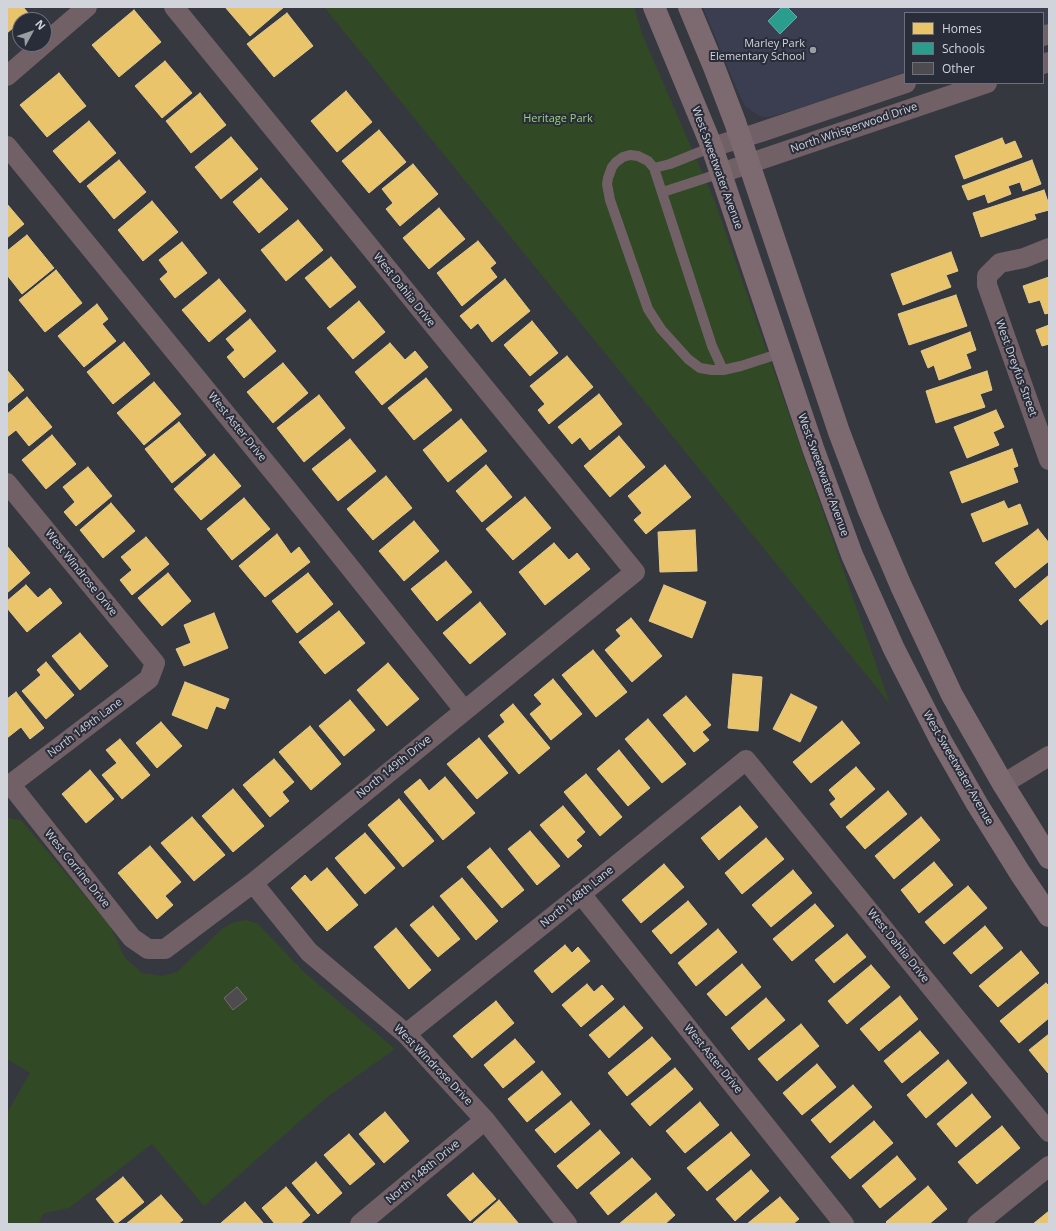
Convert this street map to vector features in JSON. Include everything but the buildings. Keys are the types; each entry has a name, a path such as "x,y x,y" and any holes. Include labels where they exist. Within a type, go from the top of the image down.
{"street":[{"path":"52,37 87,7"},
{"name":"West Dahlia Drive","path":"174,7 635,572"},
{"name":"West Sweetwater Avenue","path":"654,7 712,147 813,448 852,555 894,649 941,741 973,798 1016,867 1049,916"},
{"path":"689,7 714,67 740,139 839,432 869,511 901,586 952,695 1002,784 1049,858"},
{"path":"7,76 35,52"},
{"path":"712,147 904,84"},
{"name":"North Whisperwood Drive","path":"721,173 984,84"},
{"name":"West Aster Drive","path":"7,146 288,490 464,710"},
{"name":"West Dreyfus Street","path":"1049,248 1024,258 1000,263 987,276 986,285 1049,460"},
{"name":"West Windrose Drive","path":"7,483 155,663"},
{"name":"North 149th Drive","path":"148,949 164,949 252,883 635,572"},
{"name":"North 149th Lane","path":"9,786 149,679 155,663"},
{"path":"1002,784 1049,756"},
{"name":"West Dahlia Drive","path":"746,760 1049,1132"},
{"name":"North 148th Lane","path":"406,1034 746,760"},
{"name":"West Corrine Drive","path":"9,786 132,938 148,949"},
{"name":"West Windrose Drive","path":"252,883 309,952 406,1034 485,1120 567,1224"},
{"name":"West Aster Drive","path":"581,894 844,1224"},
{"name":"North 148th Drive","path":"360,1224 485,1120"},
{"path":"977,1224 1049,1166"}],"lane":[{"path":"654,168 670,164 712,147"},
{"path":"723,370 712,346 654,168 648,161 638,156 630,154 623,157 612,167 608,178 607,184 610,200 648,308 661,329 688,359 700,368 723,370 741,366 781,353"},
{"path":"663,192 721,173"}],"shaded area":[{"name":"Marley Park Elementary School","path":"703,7 1049,7 1049,26 1044,28 1044,12 904,12 904,72 807,106 766,117 759,116 745,106"}],"green space":[{"name":"Heritage Park","path":"324,7 634,7 642,34 715,202 890,704"},
{"path":"8,818 21,820 111,927 125,958 142,973 163,976 177,972 223,928 235,922 246,920 258,924 305,973 395,1049 326,1098 204,1206 152,1144 69,1208 44,1213 38,1224 7,1224 7,1113 30,1073 7,1059"}],"place":[{"name":"Marley Park Elementary School","path":"813,50"}]}
